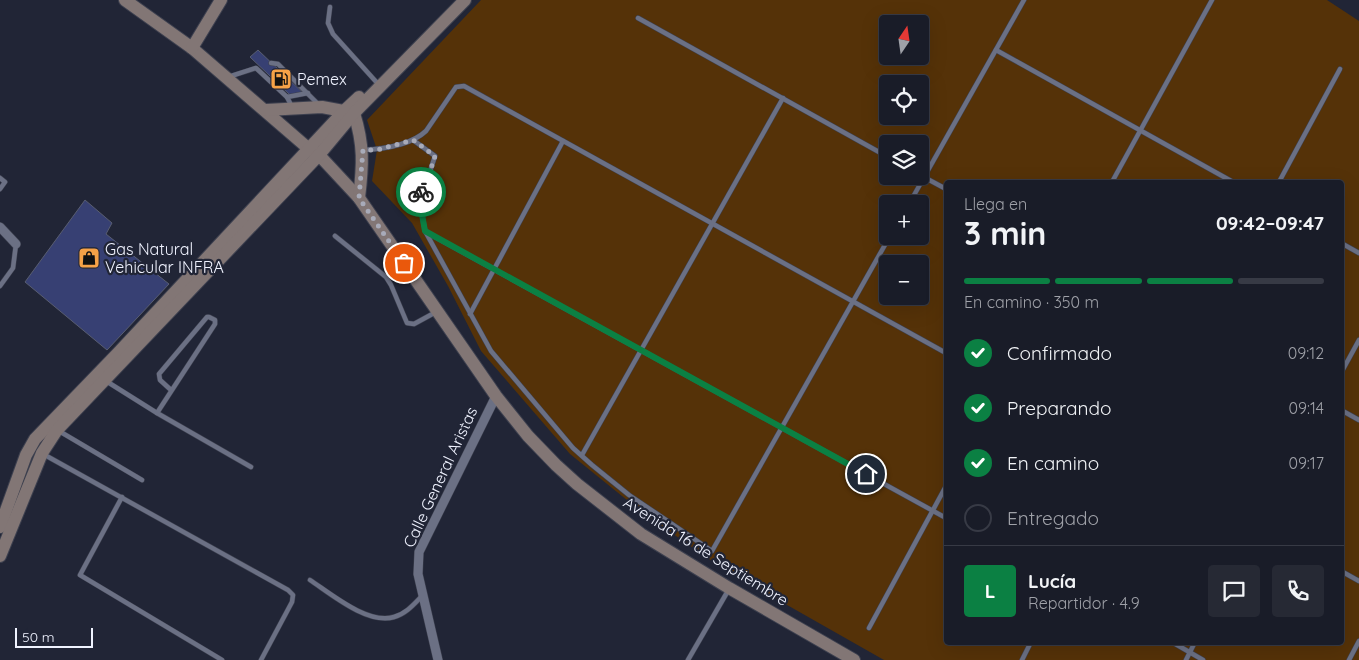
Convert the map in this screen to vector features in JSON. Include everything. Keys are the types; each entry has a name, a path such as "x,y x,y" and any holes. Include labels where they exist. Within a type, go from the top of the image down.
{"main road":[{"name":"Avenida 16 de Septiembre","path":"125,0 192,48 266,110 314,152 359,198 496,396 528,436 577,484 641,534 729,588 854,660"},
{"path":"192,48 221,0"},
{"path":"378,84 456,0"},
{"path":"0,556 42,453 57,430 105,380 349,112 465,0"},
{"path":"266,110 290,102 349,112"},
{"path":"349,112 361,134 363,150 359,198"},
{"path":"0,527 26,455 35,439 314,152"}],"street":[{"path":"0,227 16,244"},
{"name":"Calle General Aristas","path":"438,660 422,596 417,564 421,547 496,396"}],"lane":[{"path":"929,164 1024,0"},
{"path":"1113,180 1212,0"},
{"path":"330,7 328,23 333,34 378,84"},
{"path":"638,18 879,152"},
{"path":"996,50 1230,180"},
{"path":"271,63 278,64 322,107"},
{"path":"227,78 258,67 290,102 308,93"},
{"path":"1280,180 1340,69"},
{"path":"363,150 377,150 413,140 426,131 456,87 464,86 944,352"},
{"path":"582,455 783,98"},
{"path":"413,140 435,156 425,187 415,202 421,209 425,231 491,352 573,448 629,494 712,551 885,245"},
{"path":"470,314 563,141"},
{"path":"0,178 5,182 0,189"},
{"path":"929,180 944,188"},
{"path":"425,231 944,517"},
{"path":"335,236 386,278 407,323 414,324 437,311"},
{"path":"0,286 13,268 16,244"},
{"path":"1344,245 1359,253"},
{"path":"157,413 215,324 215,320 210,317 207,318 159,374 160,380 171,390"},
{"path":"1344,368 1359,340"},
{"path":"105,380 157,413 251,467"},
{"path":"1344,412 1359,420"},
{"path":"57,430 142,480"},
{"path":"42,453 288,590 293,595 292,602 261,660"},
{"path":"869,628 944,490"},
{"path":"122,497 80,575 222,660"},
{"path":"1344,573 1359,581"},
{"path":"310,580 354,608 380,618 394,618 406,612 422,596"},
{"path":"688,660 729,588"},
{"path":"1349,660 1359,641"},
{"path":"1022,660 1030,645"},
{"path":"1177,645 1203,660"},
{"path":"1186,660 1194,645"}],"shaded area":[{"path":"481,0 1327,0 1359,21 1359,660 884,660 722,568 643,513 570,454 481,351 448,286 412,223 372,181 377,150 367,120"}],"building":[{"name":"Pemex","path":"258,50 302,92 290,95 250,57"},
{"name":"Gas Natural Vehicular INFRA","path":"85,200 112,223 106,234 169,284 107,350 25,282"}],"way so far":[{"path":"404,263 359,198 363,150 377,150 413,140 435,156 425,187 421,192"}],"place":[{"name":"Pemex","path":"281,79"},
{"name":"Gas Natural Vehicular INFRA","path":"89,258"}],"route":[{"path":"421,192 415,202 421,209 425,231 866,474"}]}
